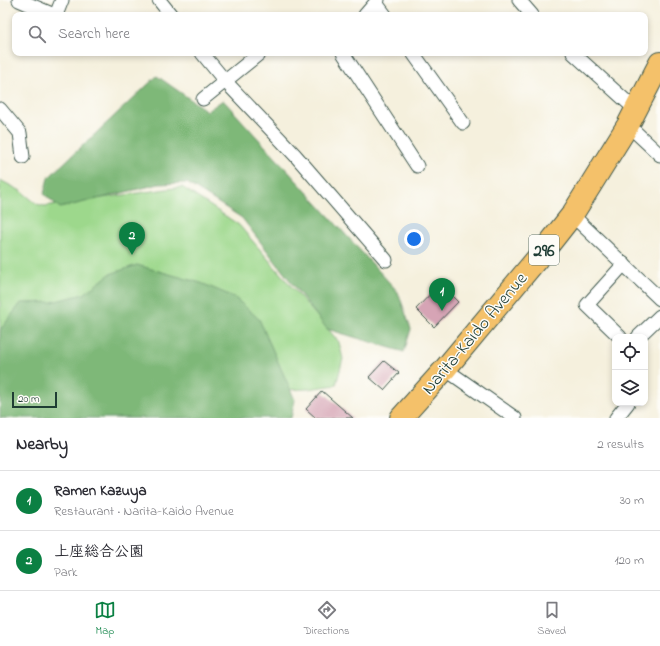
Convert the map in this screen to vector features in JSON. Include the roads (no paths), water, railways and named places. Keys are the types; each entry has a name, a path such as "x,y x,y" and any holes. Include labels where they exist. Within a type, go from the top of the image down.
{"highway":[{"name":"Narita-Kaido Avenue","path":"401,418 444,370 572,215 632,117 660,63"}],"street":[{"path":"19,0 48,12"},
{"path":"56,12 62,0"},
{"path":"159,0 169,12"},
{"path":"519,0 529,12"},
{"path":"368,12 377,1 383,12"},
{"path":"204,56 225,81 295,155 386,260"},
{"path":"203,99 256,56"},
{"path":"345,56 417,166"},
{"path":"414,56 463,123"},
{"path":"576,56 632,117 660,155"},
{"path":"0,108 20,133 24,158"},
{"path":"572,215 660,299"},
{"path":"617,334 587,305 624,264"},
{"path":"641,334 660,316"},
{"path":"444,370 515,418"},
{"path":"616,418 626,406"}],"place":[{"name":"上座総合公園","path":"132,255"},
{"name":"Ramen Kazuya","path":"442,311"}]}
